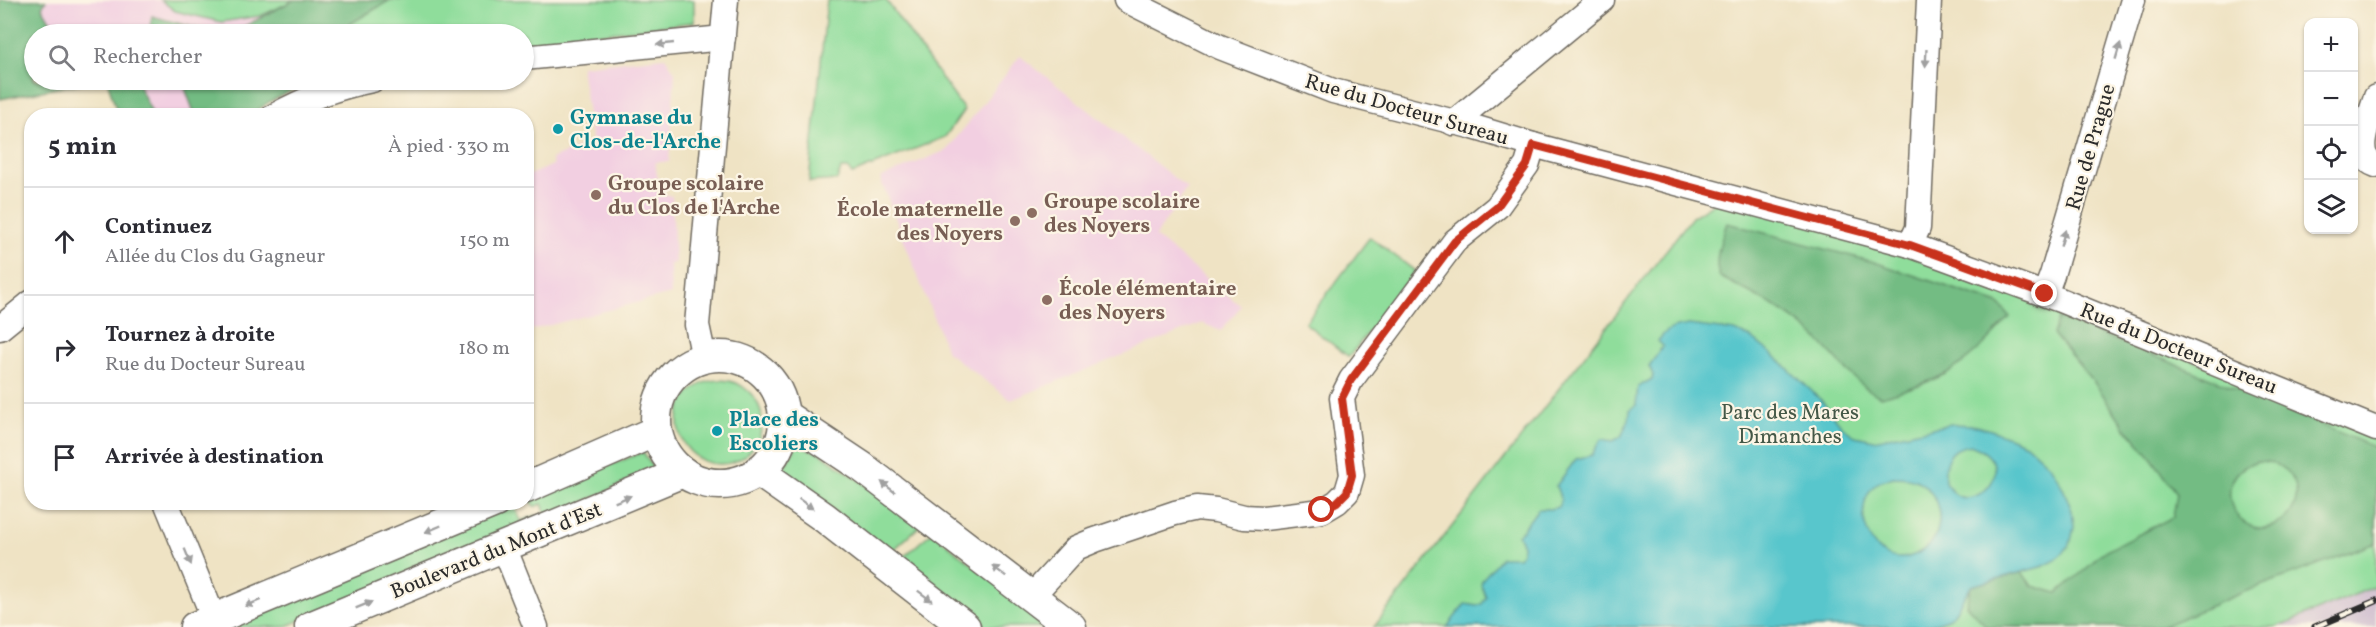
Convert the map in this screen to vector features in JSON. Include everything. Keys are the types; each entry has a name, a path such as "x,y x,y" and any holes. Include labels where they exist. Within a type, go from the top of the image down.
{"main road":[{"path":"726,356 748,362 766,375 778,394 784,415 782,436 773,456 758,471 740,480 721,484 701,481 683,472 665,454 656,431 657,407 666,385 682,368 704,358 726,356"},
{"path":"784,415 862,467 1071,627"},
{"path":"534,484 656,431"},
{"path":"758,471 825,518 965,627"},
{"name":"Boulevard du Mont d'Est","path":"310,627 683,472"},
{"name":"Boulevard du Mont d'Est","path":"205,623 476,510"}],"street":[{"path":"704,358 697,325 726,0"},
{"name":"Rue du Docteur Sureau","path":"1126,0 1220,47 1333,91 1910,245 2045,294 2376,429"},
{"path":"1453,123 1602,0"},
{"path":"1910,245 1918,228 1929,0"},
{"name":"Rue de Prague","path":"2045,294 2133,0"},
{"path":"534,57 723,38"},
{"path":"318,106 334,90"},
{"path":"2376,96 2361,146 2365,158 2376,165"},
{"path":"1032,596 1076,548 1175,513 1197,508 1216,510 1244,518 1264,518 1322,510 1337,502 1347,492 1352,475 1342,398 1351,380 1455,241 1497,207 1527,165 1533,145"},
{"path":"0,328 24,308"},
{"path":"169,510 205,623"},
{"path":"504,547 536,627"}],"shaded area":[{"path":"0,0 390,0 350,24 24,24 24,90 46,90 0,99"},
{"name":"Groupe scolaire des Noyers","path":"1020,56 1187,188 1155,237 1241,306 1221,331 1202,323 1011,400 947,352 880,178 947,150"},
{"name":"Groupe scolaire du Clos de l'Arche","path":"665,57 675,72 669,162 655,162 660,194 672,196 675,263 670,264 671,294 534,329 534,173 553,165 551,159 592,142 581,66"},
{"path":"110,90 293,90 261,108 116,108"},
{"path":"2376,586 2376,627 2277,627"}],"green space":[{"path":"0,0 46,0 42,7 52,24 24,24 24,90 46,90 0,99"},
{"path":"161,0 295,0 260,16 221,22 175,11"},
{"path":"294,0 390,0 350,24 249,24"},
{"path":"390,0 694,0 694,22 582,36 534,46 534,24 350,24"},
{"path":"827,0 886,0 964,110 945,137 852,174 848,169 841,169 837,180 809,182"},
{"path":"152,16 181,24 151,24"},
{"path":"110,90 141,90 150,108 116,108"},
{"path":"186,90 293,90 261,108 192,108"},
{"name":"Parc des Mares Dimanches","path":"1726,195 1910,245 2376,435 2376,586 2277,627 1374,627 1692,217"},
{"path":"1727,223 1874,262 1999,304 2010,317 1981,347 1947,373 1881,397 1861,384 1819,340 1800,324 1767,302 1720,277 1717,257"},
{"path":"1370,237 1415,271 1349,357 1305,323"},
{"path":"2059,318 2213,379 2376,448 2376,543 2244,592 2161,627 1987,627 1966,605 1971,586 2022,572 2032,586 2057,593 2100,554 2173,517 2177,493 2124,426 2097,386 2053,334","holes":["2257,461 2267,462 2289,474 2294,481 2296,498 2292,511 2284,519 2277,524 2262,528 2249,525 2239,518 2232,507 2230,494 2232,481 2241,469"]},
{"path":"712,380 728,380 744,387 755,398 762,414 759,438 750,452 728,464 712,464 696,457 685,446 678,430 678,414 685,398 696,387"},
{"path":"797,445 820,453 922,524 890,553 781,472"},
{"path":"643,452 654,469 548,519 542,504 534,507 534,495"},
{"path":"502,510 516,510 521,521 536,515 539,522 284,627 221,627"},
{"path":"932,532 1050,627 985,627 899,561"}],"water":[{"path":"1689,325 1735,331 1753,339 1778,359 1821,400 1843,428 1855,436 1874,440 1951,424 1971,425 1991,430 2026,444 2051,467 2063,488 2072,511 2074,527 2070,545 2056,560 2044,566 1971,586 1950,618 1922,627 1447,627 1465,604 1477,606 1482,604 1486,597 1481,584 1482,580 1501,557 1518,557 1522,553 1523,545 1518,535 1538,509 1558,507 1561,500 1556,486 1576,459 1592,455 1601,439 1613,441 1621,437 1629,419 1630,410 1636,405 1638,387 1652,379 1653,375 1649,366 1663,346 1658,341 1668,331","holes":["1970,445 1985,453 1993,462 1995,472 1986,489 1967,498 1958,496 1945,483 1945,469 1952,453","1893,477 1919,482 1931,493 1938,508 1939,524 1934,539 1923,550 1908,557 1891,557 1884,553 1871,539 1864,520 1865,501 1869,492 1876,484"]}],"railway":[{"path":"2315,627 2376,601"}],"place":[{"name":"Gymnase du Clos-de-l'Arche","path":"558,129"},
{"name":"Groupe scolaire du Clos de l'Arche","path":"596,195"},
{"name":"Groupe scolaire des Noyers","path":"1032,213"},
{"name":"École maternelle des Noyers","path":"1015,221"},
{"name":"École élémentaire des Noyers","path":"1047,300"},
{"name":"Place des Escoliers","path":"717,431"}],"route":[{"path":"1322,510 1337,502 1347,492 1352,475 1342,398 1351,380 1455,241 1497,207 1527,165 1533,145 1910,245 2045,294"}]}
